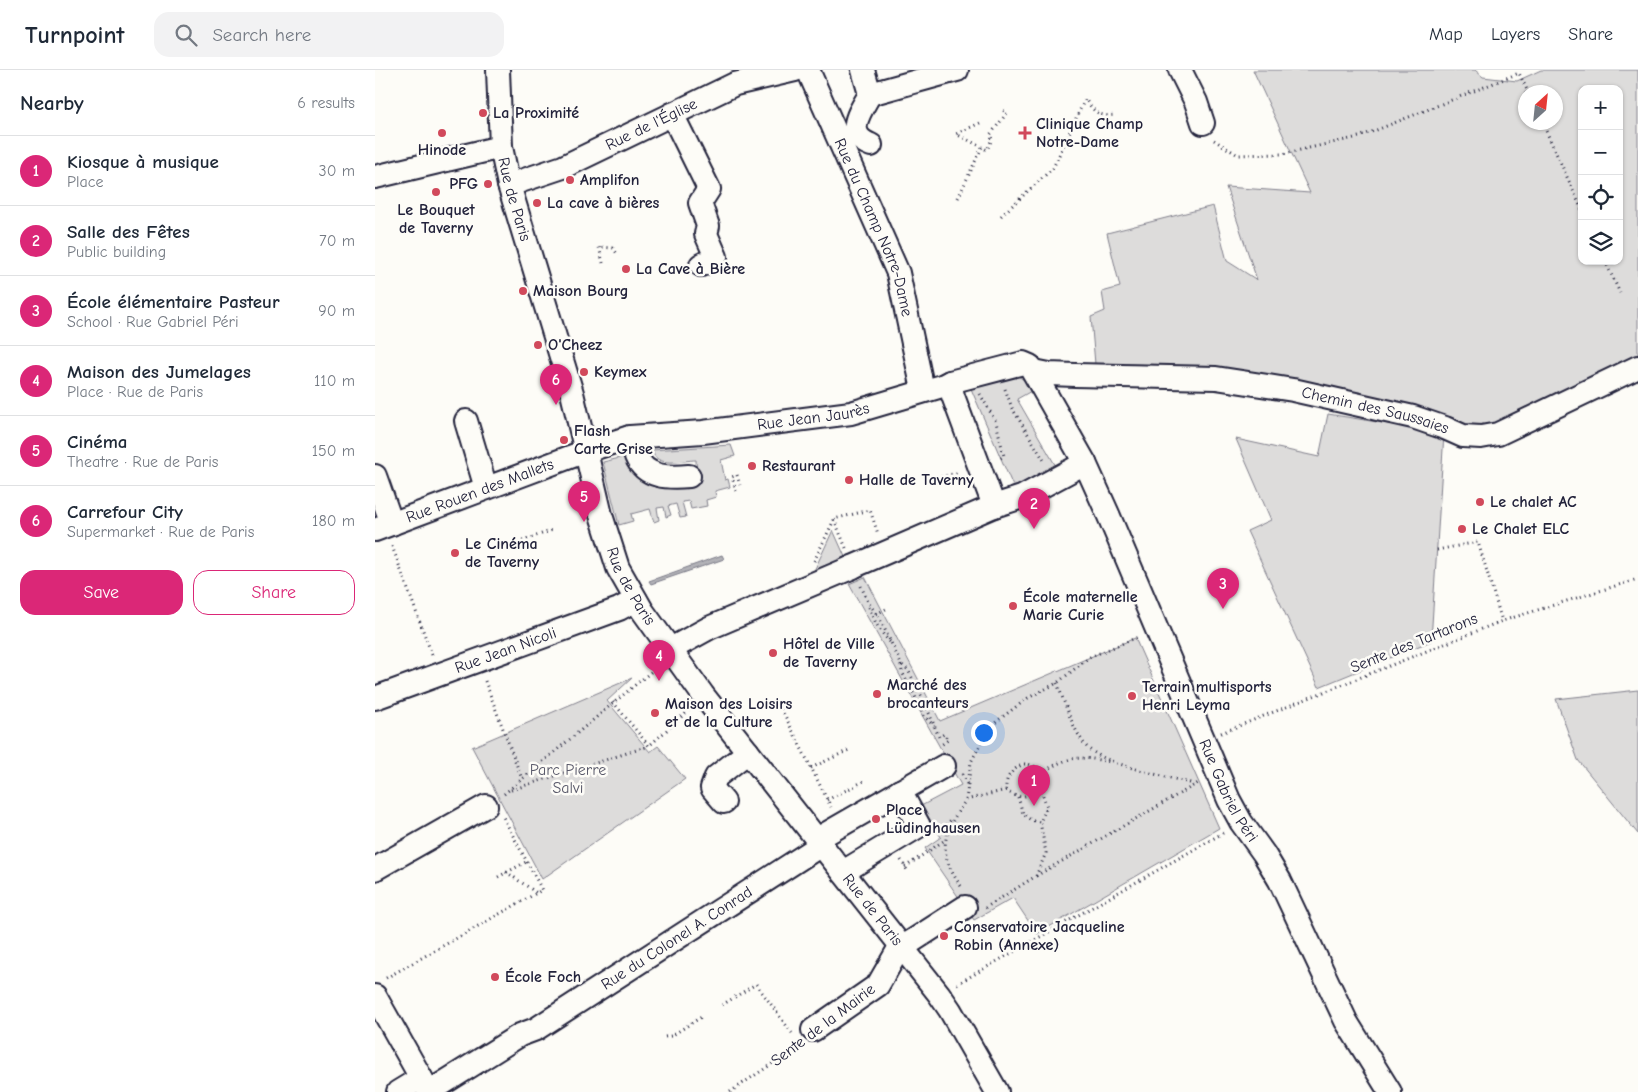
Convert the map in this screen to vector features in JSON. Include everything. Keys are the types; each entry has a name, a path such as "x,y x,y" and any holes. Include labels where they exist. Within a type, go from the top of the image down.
{"street":[{"name":"Rue de Paris","path":"498,70 501,147 509,185 572,393 603,524 619,568 636,600 703,695 939,994 997,1092"},
{"name":"Rue de l'Église","path":"509,185 563,166 735,84 795,70"},
{"name":"Rue du Champ Notre-Dame","path":"808,70 898,273 923,390"},
{"path":"863,70 870,94 859,115 855,130 862,141 871,145"},
{"path":"870,94 957,70"},
{"path":"1180,70 1196,102 1203,123"},
{"path":"672,114 709,189 700,203 708,226 705,234 716,257 701,265"},
{"path":"375,177 501,147"},
{"name":"Rue Jean Jaurès","path":"586,451 630,437 703,432 851,413 950,382 1023,363 1034,370"},
{"name":"Chemin des Saussaies","path":"1034,370 1055,374 1096,376 1216,378 1284,388 1413,417 1463,436 1481,437 1498,434 1638,367"},
{"name":"Rue Gabriel Péri","path":"1034,370 1085,463 1203,740 1241,822 1264,854 1280,882 1346,1021 1390,1092"},
{"name":"Chemin des Saussaies","path":"1057,412 1062,398 1072,385 1096,376"},
{"path":"950,382 953,396 994,506"},
{"path":"466,421 486,488"},
{"path":"630,437 636,456 642,466 651,473 671,478 689,476"},
{"name":"Rue Rouen des Mallets","path":"384,527 586,451"},
{"path":"671,652 709,628 994,506 1022,497 1085,463"},
{"path":"375,476 384,527"},
{"name":"Rue Jean Nicoli","path":"375,698 619,609 636,600"},
{"path":"724,802 712,788 716,777 748,752"},
{"name":"Rue du Colonel A. Conrad","path":"398,1092 426,1087 520,1035 536,1029 815,837 840,826 949,762"},
{"path":"843,872 919,826 900,791"},
{"path":"375,869 496,804"},
{"path":"903,947 969,905"},
{"name":"Sente de la Mairie","path":"813,1030 878,984 897,952 903,947"},
{"path":"378,989 426,1087"}],"path":[{"path":"1203,123 1214,142 1238,155 1282,154 1359,137 1519,73 1525,85"},
{"path":"1001,216 1053,168 1085,99 1093,110 1104,117 1116,116"},
{"path":"980,123 956,134 987,150 992,139 990,135 1007,113 1001,109"},
{"path":"1546,130 1578,201"},
{"path":"958,198 982,147"},
{"path":"603,263 599,247 613,248 618,255"},
{"path":"1607,265 1620,293"},
{"path":"1003,383 1012,408 1048,467 1058,478"},
{"path":"941,477 980,467 1004,456 996,422 979,392 987,389"},
{"path":"736,491 732,477 737,475 740,485"},
{"path":"834,519 871,510 885,554"},
{"path":"834,519 873,619 883,636 891,644"},
{"path":"800,589 834,519"},
{"path":"384,527 439,674"},
{"path":"508,546 553,530"},
{"path":"1437,550 1478,542 1502,621"},
{"name":"Sente des Tartarons","path":"1203,740 1502,621 1638,580"},
{"path":"867,602 876,614 901,664 907,670 939,737 944,734 948,740 940,746 949,762 967,784"},
{"path":"876,614 887,609"},
{"path":"1157,629 1090,657 1057,683 1028,698 1009,711 987,732 971,762 966,800 952,819 945,840 946,861 951,873 969,905 979,911 1195,784 1218,774"},
{"path":"378,989 541,890 496,804 509,790 671,652"},
{"path":"478,661 522,779"},
{"path":"1057,683 1066,708 1087,747 1103,757 1119,763 1195,784"},
{"path":"509,790 649,746 681,719 703,695"},
{"path":"613,702 649,746"},
{"path":"779,704 840,826"},
{"path":"811,768 849,750"},
{"path":"1041,773 1059,762 1073,757 1119,763"},
{"path":"966,800 1006,790 1018,797 1024,797 1041,790 1045,783 1041,773 1030,764 1019,767 1010,774 1005,782 1006,790"},
{"path":"827,800 864,781"},
{"path":"1036,876 1046,853 1040,822 1047,807 1041,790"},
{"path":"1018,797 1023,814 1031,820 1040,822"},
{"path":"939,994 1241,822"},
{"path":"905,867 945,840"},
{"path":"498,877 526,862"},
{"path":"506,872 537,893"},
{"path":"722,1005 756,984 796,1038 811,1028 813,1030"},
{"path":"665,1037 671,1036 703,1016"},
{"name":"Sente de la Mairie","path":"730,1092 815,1034 813,1030"}],"green space":[{"path":"1253,70 1475,70 1483,77 1517,81 1541,70 1638,70 1638,367 1498,434 1293,390 1096,376 1091,317 1105,311 1102,292 1120,287 1107,233 1213,206 1227,261 1257,280 1226,187 1310,193"},
{"path":"1018,376 1033,390 1017,399 1057,468 1015,491 969,384"},
{"path":"1328,414 1444,433 1431,641 1319,687 1247,531 1271,520 1236,439 1319,457"},
{"path":"731,445 735,456 721,460 725,480 728,479 730,487 715,491 716,497 706,500 707,506 691,509 689,501 682,502 686,517 680,518 676,504 668,506 671,515 666,517 664,507 657,508 659,520 654,522 650,509 631,514 633,521 619,525 603,462 624,457 640,478 655,487 672,488 697,485 696,460 664,462 654,456 652,450"},
{"path":"833,530 846,559 814,571"},
{"path":"865,577 940,721 1135,638 1219,828 1037,934 1013,898 974,920 925,848 941,837 921,806 961,785 849,584"},
{"name":"Parc Pierre Salvi","path":"632,678 607,701 650,752 658,746 685,779 542,879 472,747"},
{"path":"1638,690 1638,834 1578,760 1556,699"}],"shaded area":[{"path":"722,555 724,559 651,584 649,581"}],"place":[{"name":"La Proximité","path":"483,113"},
{"name":"Hinode","path":"442,133"},
{"name":"Clinique Champ Notre-Dame","path":"1025,133"},
{"name":"Amplifon","path":"570,180"},
{"name":"PFG","path":"488,184"},
{"name":"Le Bouquet de Taverny","path":"436,192"},
{"name":"La cave à bières","path":"537,203"},
{"name":"La Cave à Bière","path":"626,269"},
{"name":"Maison Bourg","path":"523,291"},
{"name":"O'Cheez","path":"538,345"},
{"name":"Keymex","path":"584,372"},
{"name":"Carrefour City","path":"556,405"},
{"name":"Flash Carte Grise","path":"564,440"},
{"name":"Restaurant","path":"752,466"},
{"name":"Halle de Taverny","path":"849,480"},
{"name":"Le chalet AC","path":"1480,502"},
{"name":"Cinéma","path":"584,522"},
{"name":"Salle des Fêtes","path":"1034,529"},
{"name":"Le Chalet ELC","path":"1462,529"},
{"name":"Le Cinéma de Taverny","path":"455,553"},
{"name":"École maternelle Marie Curie","path":"1013,606"},
{"name":"École élémentaire Pasteur","path":"1223,609"},
{"name":"Hôtel de Ville de Taverny","path":"773,653"},
{"name":"Maison des Jumelages","path":"659,681"},
{"name":"Marché des brocanteurs","path":"877,694"},
{"name":"Terrain multisports Henri Leyma","path":"1132,696"},
{"name":"Maison des Loisirs et de la Culture","path":"655,713"},
{"name":"Kiosque à musique","path":"1034,806"},
{"name":"Place Lüdinghausen","path":"876,819"},
{"name":"Conservatoire Jacqueline Robin (Annexe)","path":"944,936"},
{"name":"École Foch","path":"495,977"}]}
